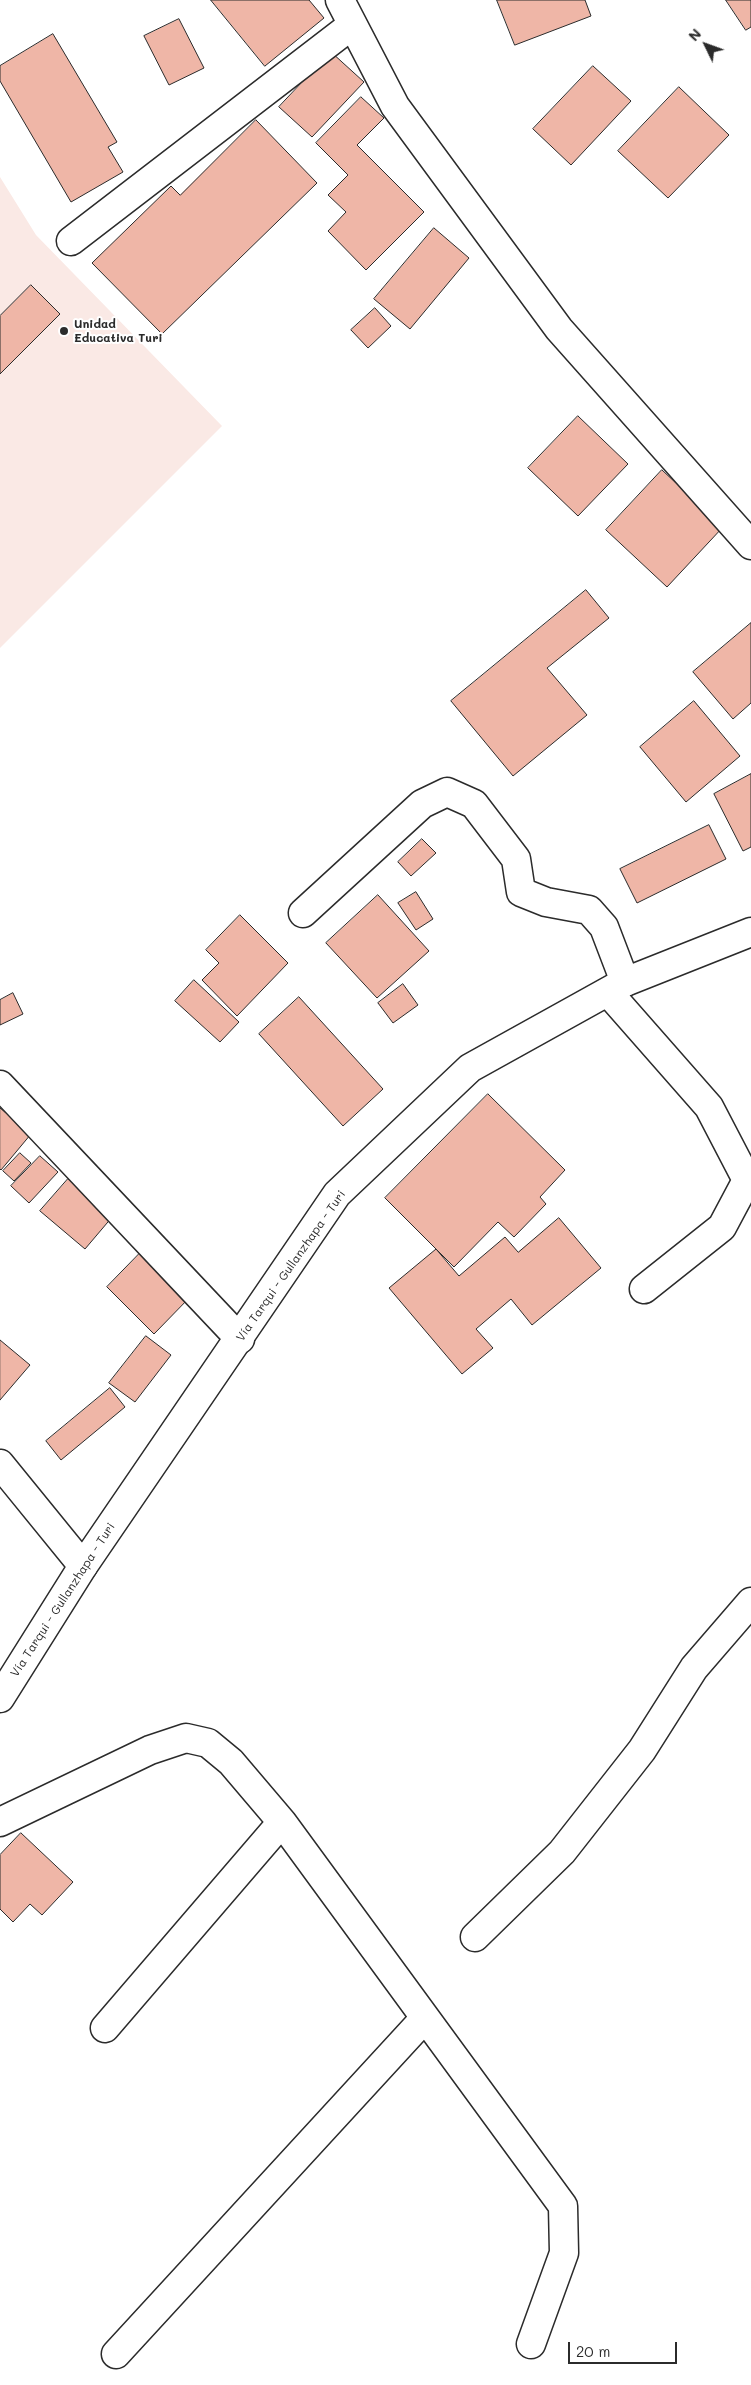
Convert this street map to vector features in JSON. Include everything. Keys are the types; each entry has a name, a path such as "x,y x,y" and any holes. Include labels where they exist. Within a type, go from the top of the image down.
{"street":[{"path":"340,0 395,106 558,329 751,545"},
{"path":"70,241 352,25"},
{"path":"303,913 422,804 447,792 474,804 516,859 521,892 546,902 589,910 604,927 616,987 709,1107 747,1180 722,1227 644,1289"},
{"name":"Vía Tarqui - Gullanzhapa - Turi","path":"0,1698 83,1566 240,1339 337,1194 470,1068 616,987 751,932"},
{"path":"0,1085 240,1339"},
{"path":"0,1464 83,1566"},
{"path":"475,1937 562,1852 642,1750 694,1668 751,1602"},
{"path":"0,1822 150,1750 186,1738 208,1743 231,1762 282,1822 424,2019 563,2206 564,2253 531,2344"},
{"path":"104,2028 282,1822"},
{"path":"116,2354 424,2019"}],"shaded area":[{"name":"Unidad Educativa Turi","path":"0,177 36,235 222,426 0,648"}],"building":[{"path":"211,0 309,0 324,18 265,66"},
{"path":"497,0 585,0 591,16 515,45"},
{"path":"726,0 751,0 751,27 746,30"},
{"path":"179,19 204,68 169,85 144,36"},
{"path":"53,34 117,142 108,147 123,172 71,202 0,81 0,66"},
{"path":"331,52 364,82 312,137 279,107"},
{"path":"593,66 631,101 571,165 533,129"},
{"path":"679,87 729,135 668,198 618,151"},
{"path":"361,97 384,118 357,145 424,212 366,270 328,231 346,212 328,195 348,175 316,143"},
{"path":"256,120 317,183 162,334 92,263 171,186 180,195"},
{"path":"434,228 469,258 410,329 374,299"},
{"path":"31,285 60,314 0,374 0,316"},
{"path":"375,308 391,326 368,348 351,330"},
{"path":"578,416 628,464 578,516 528,468"},
{"path":"662,470 723,527 667,587 606,530"},
{"path":"586,590 609,618 547,668 587,715 513,776 451,701"},
{"path":"751,623 751,703 733,719 693,672"},
{"path":"694,701 740,756 686,802 640,747"},
{"path":"751,774 751,847 743,851 714,794"},
{"path":"709,825 726,859 637,903 620,869"},
{"path":"422,839 436,853 411,876 398,862"},
{"path":"416,892 433,919 416,930 398,903"},
{"path":"378,895 429,951 377,998 326,943"},
{"path":"240,915 288,963 237,1016 202,980 219,963 206,950"},
{"path":"194,980 239,1022 220,1042 175,1001"},
{"path":"403,984 418,1005 393,1023 378,1003"},
{"path":"13,993 23,1014 0,1025 0,1000"},
{"path":"299,997 383,1089 343,1126 259,1034"},
{"path":"488,1094 565,1170 540,1197 546,1204 514,1237 498,1222 454,1267 385,1198"},
{"path":"0,1108 31,1134 1,1170 0,1169"},
{"path":"20,1153 31,1163 14,1181 3,1171"},
{"path":"40,1156 58,1172 29,1203 11,1186"},
{"path":"68,1179 113,1216 85,1249 40,1211"},
{"path":"559,1218 601,1268 532,1325 511,1299 476,1329 493,1348 462,1374 389,1288 436,1249 459,1276 505,1237 518,1252"},
{"path":"144,1249 191,1296 154,1334 107,1287"},
{"path":"146,1336 171,1355 135,1402 109,1383"},
{"path":"0,1340 30,1365 0,1400"},
{"path":"110,1388 125,1407 61,1460 46,1441"},
{"path":"21,1833 73,1882 42,1915 30,1904 13,1922 0,1909 0,1855"}],"place":[{"name":"Unidad Educativa Turi","path":"64,331"}]}
